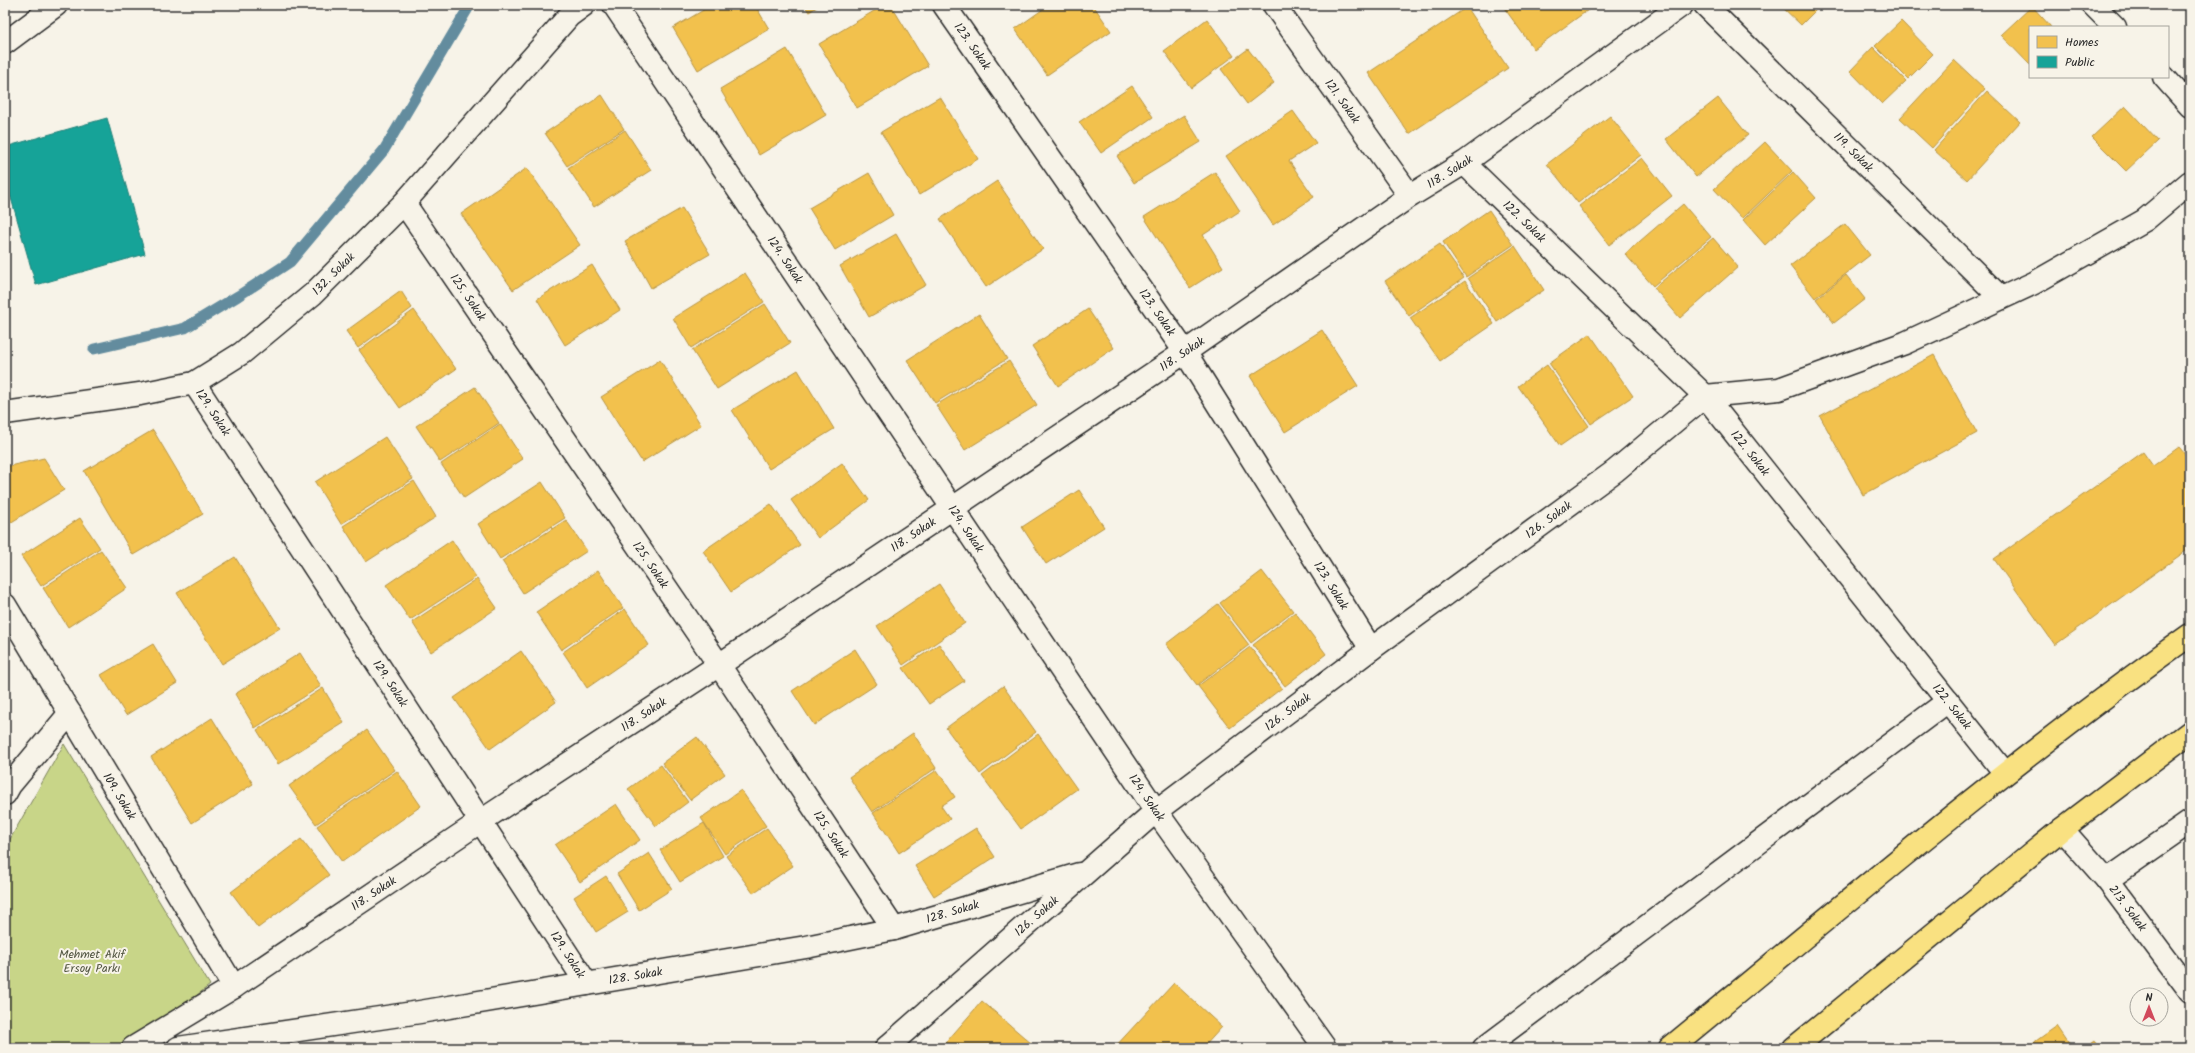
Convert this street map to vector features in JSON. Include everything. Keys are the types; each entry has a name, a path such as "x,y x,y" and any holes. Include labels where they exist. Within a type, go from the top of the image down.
{"highway":[{"path":"1670,1048 2005,773 2106,694 2190,636"},
{"path":"1794,1048 2062,829 2190,732"}],"street":[{"path":"5,43 56,5"},
{"name":"132. Sokak","path":"5,413 140,394 194,383 242,353 313,294 404,203 569,16 584,5"},
{"name":"124. Sokak","path":"614,5 1156,811 1325,1048"},
{"name":"123. Sokak","path":"944,5 1185,352 1371,649"},
{"name":"121. Sokak","path":"1274,5 1410,196"},
{"name":"118. Sokak","path":"133,1048 234,987 481,821 719,665 952,507 1185,352 1410,196 1464,162 1682,5"},
{"name":"119. Sokak","path":"1705,5 2002,298"},
{"path":"2093,5 2114,26"},
{"path":"2165,78 2190,106"},
{"name":"122. Sokak","path":"1464,162 1706,396 2005,773"},
{"path":"1706,396 1779,389 1905,342 2034,283 2145,220 2190,182"},
{"name":"125. Sokak","path":"404,203 719,665 894,929"},
{"name":"129. Sokak","path":"194,383 587,984"},
{"name":"126. Sokak","path":"886,1048 1156,811 1371,649 1614,471 1706,396"},
{"name":"109. Sokak","path":"5,605 234,987"},
{"path":"1484,1048 1948,701"},
{"path":"5,794 10,785 70,713"},
{"path":"2107,880 2190,822"},
{"name":"213. Sokak","path":"2062,829 2107,880 2190,991"},
{"name":"128. Sokak","path":"178,1048 420,1012 806,946 894,929 1086,872"}],"green space":[{"name":"Mehmet Akif Ersoy Parkı","path":"64,744 210,985 129,1048 5,1048 5,848"}],"building: Homes":[{"path":"712,5 755,5 769,29 698,70 673,28"},
{"path":"804,5 820,5 809,12"},
{"path":"884,5 891,5 928,66 857,108 819,44"},
{"path":"1049,5 1093,5 1111,31 1047,75 1015,29"},
{"path":"1502,5 1595,5 1534,49"},
{"path":"1780,5 1821,5 1801,25"},
{"path":"2032,6 2050,26 2029,26 2029,64 2001,35"},
{"path":"1467,7 1508,68 1409,134 1368,73"},
{"path":"1207,19 1234,56 1191,88 1164,51"},
{"path":"1901,21 1933,54 1908,79 1875,46"},
{"path":"1873,47 1906,81 1882,104 1850,71"},
{"path":"787,49 826,115 759,155 720,89"},
{"path":"1248,49 1274,83 1247,104 1221,69"},
{"path":"1954,60 1985,89 1932,148 1900,118"},
{"path":"1132,86 1153,117 1101,153 1079,122"},
{"path":"1987,91 2020,122 1967,180 1934,150"},
{"path":"602,95 624,129 567,166 545,133"},
{"path":"940,97 978,159 919,195 881,132"},
{"path":"1718,98 1748,135 1696,177 1666,139"},
{"path":"2125,106 2158,141 2126,171 2092,137"},
{"path":"1293,111 1316,143 1289,161 1314,197 1273,225 1226,156"},
{"path":"1184,115 1201,142 1134,183 1117,156"},
{"path":"1610,116 1641,155 1578,203 1547,164"},
{"path":"625,130 651,170 594,207 568,168"},
{"path":"1765,142 1792,171 1742,219 1714,189"},
{"path":"1642,158 1672,196 1609,245 1579,206"},
{"path":"527,168 580,245 513,290 461,214"},
{"path":"1215,172 1240,211 1203,235 1223,267 1190,288 1144,217"},
{"path":"1793,172 1816,198 1765,245 1743,220"},
{"path":"869,173 893,215 835,250 809,208"},
{"path":"997,181 1043,249 986,287 940,219"},
{"path":"1683,204 1711,237 1653,286 1625,254"},
{"path":"682,208 710,254 651,288 625,241"},
{"path":"1489,210 1513,245 1466,277 1443,242"},
{"path":"1845,224 1870,255 1815,298 1790,266"},
{"path":"896,234 926,285 869,317 840,266"},
{"path":"1713,238 1738,267 1680,318 1654,288"},
{"path":"1440,244 1464,278 1409,316 1385,281"},
{"path":"1515,246 1544,290 1497,322 1468,278"},
{"path":"592,265 620,310 565,345 537,299"},
{"path":"745,273 764,302 691,348 673,318"},
{"path":"1846,275 1865,299 1834,323 1816,299"},
{"path":"1465,281 1494,324 1440,361 1410,318"},
{"path":"401,291 412,308 358,348 346,331"},
{"path":"765,304 790,343 717,389 692,350"},
{"path":"1088,309 1114,348 1058,386 1032,346"},
{"path":"414,310 456,369 400,408 359,350"},
{"path":"979,314 1007,359 935,403 907,360"},
{"path":"1322,330 1358,386 1285,432 1250,376"},
{"path":"1590,334 1633,396 1591,424 1549,363"},
{"path":"1934,355 1977,433 1863,495 1820,416"},
{"path":"660,360 701,425 642,462 601,397"},
{"path":"1009,361 1037,405 965,450 936,405"},
{"path":"1547,365 1589,426 1560,446 1518,386"},
{"path":"798,370 834,429 769,469 732,410"},
{"path":"475,387 499,423 440,462 416,426"},
{"path":"500,424 523,459 464,498 441,464"},
{"path":"153,430 203,514 133,555 84,471"},
{"path":"385,437 413,479 341,524 315,482"},
{"path":"2179,447 2190,460 2190,548 2055,645 1994,559 2143,452 2153,466"},
{"path":"44,458 64,490 5,526 5,467"},
{"path":"842,463 869,500 818,538 791,500"},
{"path":"414,481 436,517 366,562 343,526"},
{"path":"542,482 565,518 500,559 478,524"},
{"path":"1079,490 1104,527 1046,564 1022,527"},
{"path":"771,504 800,545 731,592 703,551"},
{"path":"80,518 100,548 41,586 21,556"},
{"path":"566,520 587,551 523,593 502,561"},
{"path":"452,540 476,577 410,620 386,585"},
{"path":"101,550 127,588 68,627 43,588"},
{"path":"235,557 280,628 222,664 177,593"},
{"path":"598,570 623,608 561,650 536,612"},
{"path":"1262,571 1293,611 1251,643 1220,603"},
{"path":"477,579 497,608 431,652 412,622"},
{"path":"939,584 965,623 903,665 877,626"},
{"path":"1218,604 1249,645 1197,685 1166,644"},
{"path":"625,609 649,645 587,688 563,652"},
{"path":"1295,612 1326,654 1285,686 1253,645"},
{"path":"153,644 177,683 126,715 101,675"},
{"path":"939,644 964,681 929,704 903,668"},
{"path":"1250,647 1282,688 1230,728 1198,686"},
{"path":"855,649 877,684 814,725 792,691"},
{"path":"521,651 556,702 490,749 454,698"},
{"path":"300,653 321,686 255,728 235,694"},
{"path":"5,667 9,669 5,676"},
{"path":"1003,686 1036,732 980,774 946,728"},
{"path":"323,688 344,723 278,764 257,730"},
{"path":"212,718 253,784 192,823 151,757"},
{"path":"367,730 395,770 316,824 289,786"},
{"path":"913,733 936,768 872,812 849,777"},
{"path":"1038,734 1077,789 1021,829 982,776"},
{"path":"697,737 725,774 690,800 662,763"},
{"path":"661,765 688,802 656,826 628,789"},
{"path":"937,770 955,797 941,806 950,819 899,853 873,813"},
{"path":"397,771 421,806 342,862 317,826"},
{"path":"741,790 766,826 725,854 701,818"},
{"path":"616,804 640,840 580,882 555,845"},
{"path":"704,823 723,856 680,882 660,850"},
{"path":"767,828 793,866 753,893 726,856"},
{"path":"976,828 995,857 934,896 915,866"},
{"path":"301,839 329,875 258,928 231,892"},
{"path":"649,853 672,889 639,910 617,874"},
{"path":"606,876 628,912 596,932 574,897"},
{"path":"1174,983 1222,1027 1203,1048 1114,1048"},
{"path":"982,1001 1032,1044 1029,1048 941,1048"},
{"path":"2057,1026 2072,1048 2026,1048"},
{"path":"2095,1040 2101,1048 2084,1048"}],"building: Public":[{"path":"107,118 145,254 36,285 5,177 5,147"}],"waterway":[{"path":"94,349 185,328 290,262 384,150 470,5"}]}
